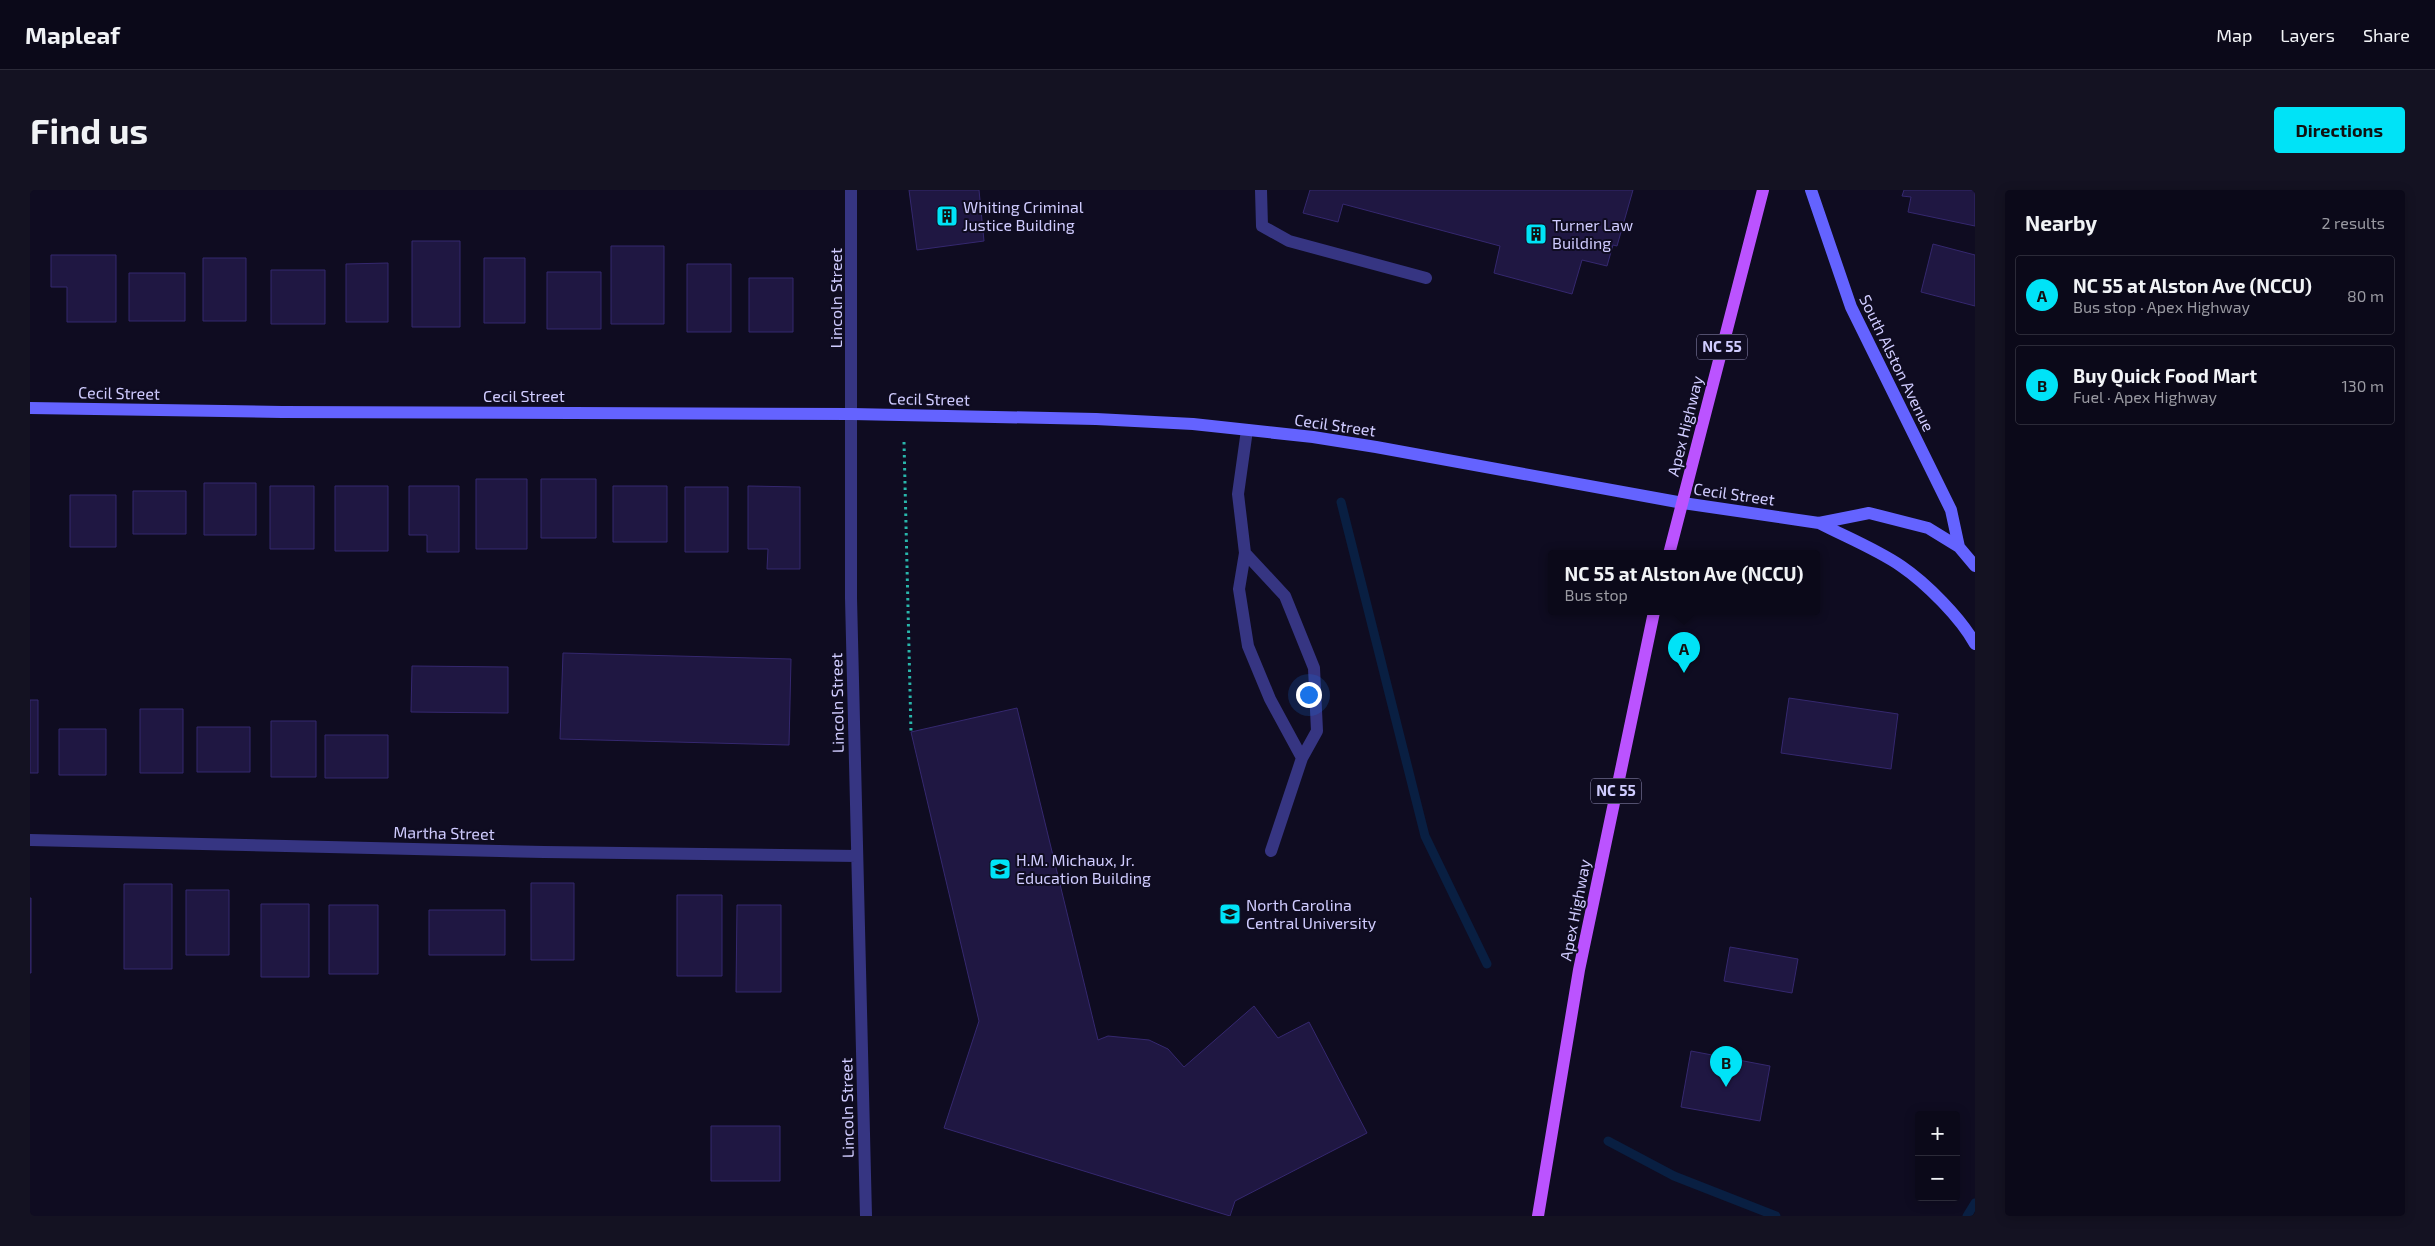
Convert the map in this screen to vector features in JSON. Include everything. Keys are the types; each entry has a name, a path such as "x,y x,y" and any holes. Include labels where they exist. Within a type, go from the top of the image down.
{"main road":[{"name":"Apex Highway","path":"1670,550 1763,190"},
{"name":"Apex Highway","path":"1538,1216 1579,970 1653,615"}],"street":[{"name":"Lincoln Street","path":"851,190 851,598 866,1216"},
{"path":"1261,190 1262,226 1289,241 1426,278"},
{"name":"South Alston Avenue","path":"1812,190 1818,214 1851,307 1951,510 1959,547"},
{"name":"Cecil Street","path":"30,408 292,412 852,414 1096,419 1193,424 1313,437 1683,503 1819,523 1901,566 1931,592 1962,625 1975,644"},
{"path":"1247,430 1238,494 1245,553 1239,589 1248,646 1270,699 1302,758"},
{"name":"Cecil Street","path":"1819,523 1869,513 1928,528 1959,547 1975,566"},
{"path":"1245,553 1286,596 1314,668 1317,732 1302,758 1270,850"},
{"name":"Martha Street","path":"30,840 544,852 857,856"}],"path":[{"path":"904,442 911,732"}],"building":[{"name":"Whiting Criminal Justice Building","path":"909,190 979,190 984,241 917,250"},
{"name":"Turner Law Building","path":"1310,190 1633,190 1617,246 1613,245 1607,266 1582,260 1572,294 1494,273 1500,246 1343,204 1338,222 1303,213"},
{"path":"1904,190 1975,190 1975,226 1908,212 1911,197 1902,196"},
{"path":"412,241 460,241 460,327 412,327"},
{"path":"1933,244 1975,255 1975,306 1921,292"},
{"path":"611,246 664,246 664,324 611,324"},
{"path":"51,255 116,255 116,322 67,322 67,287 51,287"},
{"path":"203,258 246,258 246,321 203,321"},
{"path":"484,258 525,258 525,323 484,323"},
{"path":"388,263 388,322 346,322 346,264"},
{"path":"687,264 731,264 731,332 687,332"},
{"path":"271,270 325,270 325,324 271,324"},
{"path":"547,272 601,272 601,329 547,329"},
{"path":"129,273 185,273 185,321 129,321"},
{"path":"749,278 793,278 793,332 749,332"},
{"path":"476,479 527,479 527,549 476,549"},
{"path":"541,479 596,479 596,538 541,538"},
{"path":"204,483 256,483 256,535 204,535"},
{"path":"270,486 314,486 314,549 270,549"},
{"path":"335,486 388,486 388,551 335,551"},
{"path":"409,486 459,486 459,552 427,552 427,535 409,535"},
{"path":"613,486 667,486 667,542 613,542"},
{"path":"748,486 800,487 800,569 767,569 768,549 748,549"},
{"path":"685,487 728,487 728,552 685,552"},
{"path":"133,491 186,491 186,534 133,534"},
{"path":"70,495 116,495 116,547 70,547"},
{"path":"563,653 791,659 789,745 560,739"},
{"path":"412,666 508,667 508,713 411,712"},
{"path":"1789,698 1898,714 1891,769 1781,753"},
{"path":"30,700 38,700 38,773 30,773"},
{"name":"H.M. Michaux, Jr. Education Building","path":"1017,708 1098,1040 1108,1036 1149,1040 1168,1049 1184,1067 1254,1006 1278,1038 1309,1022 1367,1133 1235,1201 1230,1216 944,1128 979,1021 911,732"},
{"path":"140,709 183,709 183,773 140,773"},
{"path":"271,721 316,721 316,777 271,777"},
{"path":"197,727 250,727 250,772 197,772"},
{"path":"59,729 106,729 106,775 59,775"},
{"path":"325,735 388,735 388,778 325,778"},
{"path":"531,883 574,883 574,960 531,960"},
{"path":"124,884 172,884 172,969 124,969"},
{"path":"186,890 229,890 229,955 186,955"},
{"path":"677,895 722,895 722,976 677,976"},
{"path":"31,898 31,973 30,973"},
{"path":"261,904 309,904 309,977 261,977"},
{"path":"329,905 378,905 378,974 329,974"},
{"path":"737,905 781,905 781,992 736,992"},
{"path":"429,910 505,910 505,955 429,955"},
{"path":"1730,947 1798,959 1792,993 1724,981"},
{"path":"1691,1051 1770,1066 1760,1121 1681,1107"},
{"path":"711,1126 780,1126 780,1181 711,1181"}],"waterway":[{"path":"1341,502 1425,836 1487,964"},
{"path":"1608,1141 1674,1176 1776,1216"},
{"path":"1967,1216 1975,1203"}],"place":[{"name":"Whiting Criminal Justice Building","path":"947,216"},
{"name":"Turner Law Building","path":"1536,234"},
{"name":"NC 55 at Alston Ave (NCCU)","path":"1684,673"},
{"name":"H.M. Michaux, Jr. Education Building","path":"1000,869"},
{"name":"North Carolina Central University","path":"1230,914"},
{"name":"Buy Quick Food Mart","path":"1726,1087"}]}
